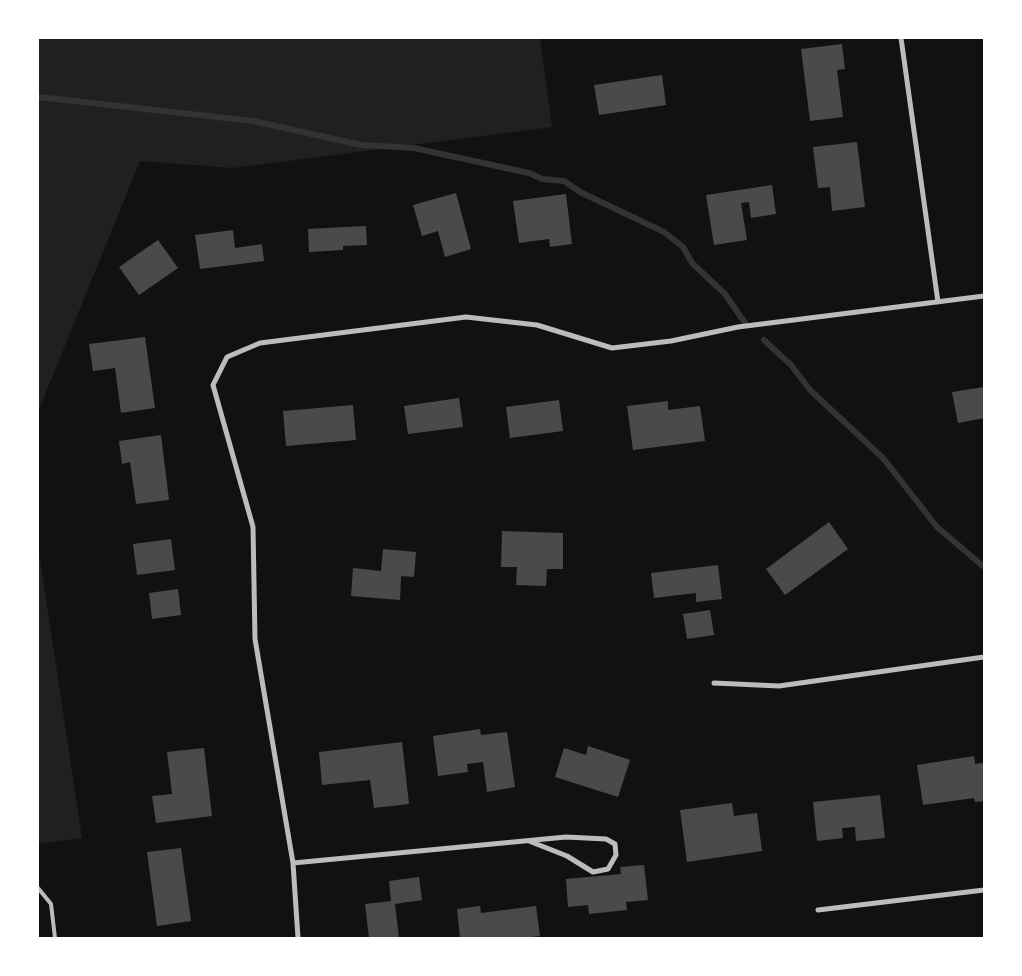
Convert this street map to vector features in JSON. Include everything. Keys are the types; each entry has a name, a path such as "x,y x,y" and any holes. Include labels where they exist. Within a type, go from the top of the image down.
{"street":[{"path":"901,38 938,302"},
{"path":"298,938 293,863 255,639 253,527 213,385 227,356 260,343 466,317 536,325 612,348 671,341 738,327 984,296"},
{"path":"714,683 779,686 984,657"},
{"path":"293,863 566,837 606,839 615,844 616,855 608,869 592,872 567,856 529,841"},
{"path":"818,910 984,890"}],"lane":[{"path":"38,888 51,904 55,938"}],"shaded area":[{"path":"38,38 540,38 552,127 233,168 140,161 38,412"},
{"path":"38,546 82,838 38,844"}],"building":[{"path":"842,44 845,69 837,70 843,117 810,121 801,49"},
{"path":"662,75 666,105 599,115 594,85"},
{"path":"857,142 865,207 832,211 830,187 818,188 813,147"},
{"path":"772,185 776,214 751,218 749,202 741,203 747,240 714,245 706,195"},
{"path":"456,193 471,249 445,257 438,231 422,236 413,205"},
{"path":"566,194 572,244 550,247 549,239 519,243 513,201"},
{"path":"366,226 367,245 343,246 343,250 309,252 308,229"},
{"path":"233,230 235,248 262,244 264,261 200,269 195,235"},
{"path":"158,240 178,268 139,295 119,267"},
{"path":"145,337 155,408 121,413 115,368 93,371 89,344"},
{"path":"984,387 984,418 958,423 952,392"},
{"path":"459,398 463,427 408,434 404,406"},
{"path":"559,400 563,431 510,438 506,407"},
{"path":"668,401 668,410 700,406 705,441 633,450 627,406"},
{"path":"353,405 356,440 286,446 283,411"},
{"path":"161,435 169,500 136,504 130,462 122,464 119,441"},
{"path":"829,522 848,549 785,595 766,569"},
{"path":"502,531 563,533 563,569 547,569 546,586 516,585 517,567 501,567"},
{"path":"171,539 175,570 137,575 133,544"},
{"path":"383,549 416,552 414,577 401,576 400,600 351,596 353,568 381,571"},
{"path":"718,565 722,599 696,602 696,593 654,598 651,573"},
{"path":"178,589 181,615 152,619 149,593"},
{"path":"710,610 714,635 687,639 683,614"},
{"path":"480,729 481,735 507,732 515,787 487,792 483,762 467,764 468,772 438,776 433,736"},
{"path":"402,742 409,804 374,808 370,780 322,785 319,752"},
{"path":"588,746 630,760 618,797 555,777 564,748 586,755"},
{"path":"204,748 212,816 156,823 152,796 172,794 167,752"},
{"path":"974,756 975,764 984,763 984,801 975,802 974,798 923,805 917,765"},
{"path":"880,795 885,838 856,841 855,827 842,828 843,838 817,841 813,802"},
{"path":"732,803 734,816 757,813 762,851 687,862 680,810"},
{"path":"181,848 191,921 157,926 147,852"},
{"path":"644,865 648,900 626,902 627,910 589,914 588,905 568,907 566,879 621,874 620,867"},
{"path":"419,877 422,900 395,904 399,938 369,938 365,904 391,901 389,881"},
{"path":"480,906 481,913 536,906 540,936 523,938 460,938 457,909"}],"waterway":[{"path":"38,97 253,121 361,145 414,148 529,173 542,179 564,181 580,192 664,232 683,247 692,263 725,294 745,323"},
{"path":"764,340 791,365 811,391 883,458 937,527 984,567"}]}
